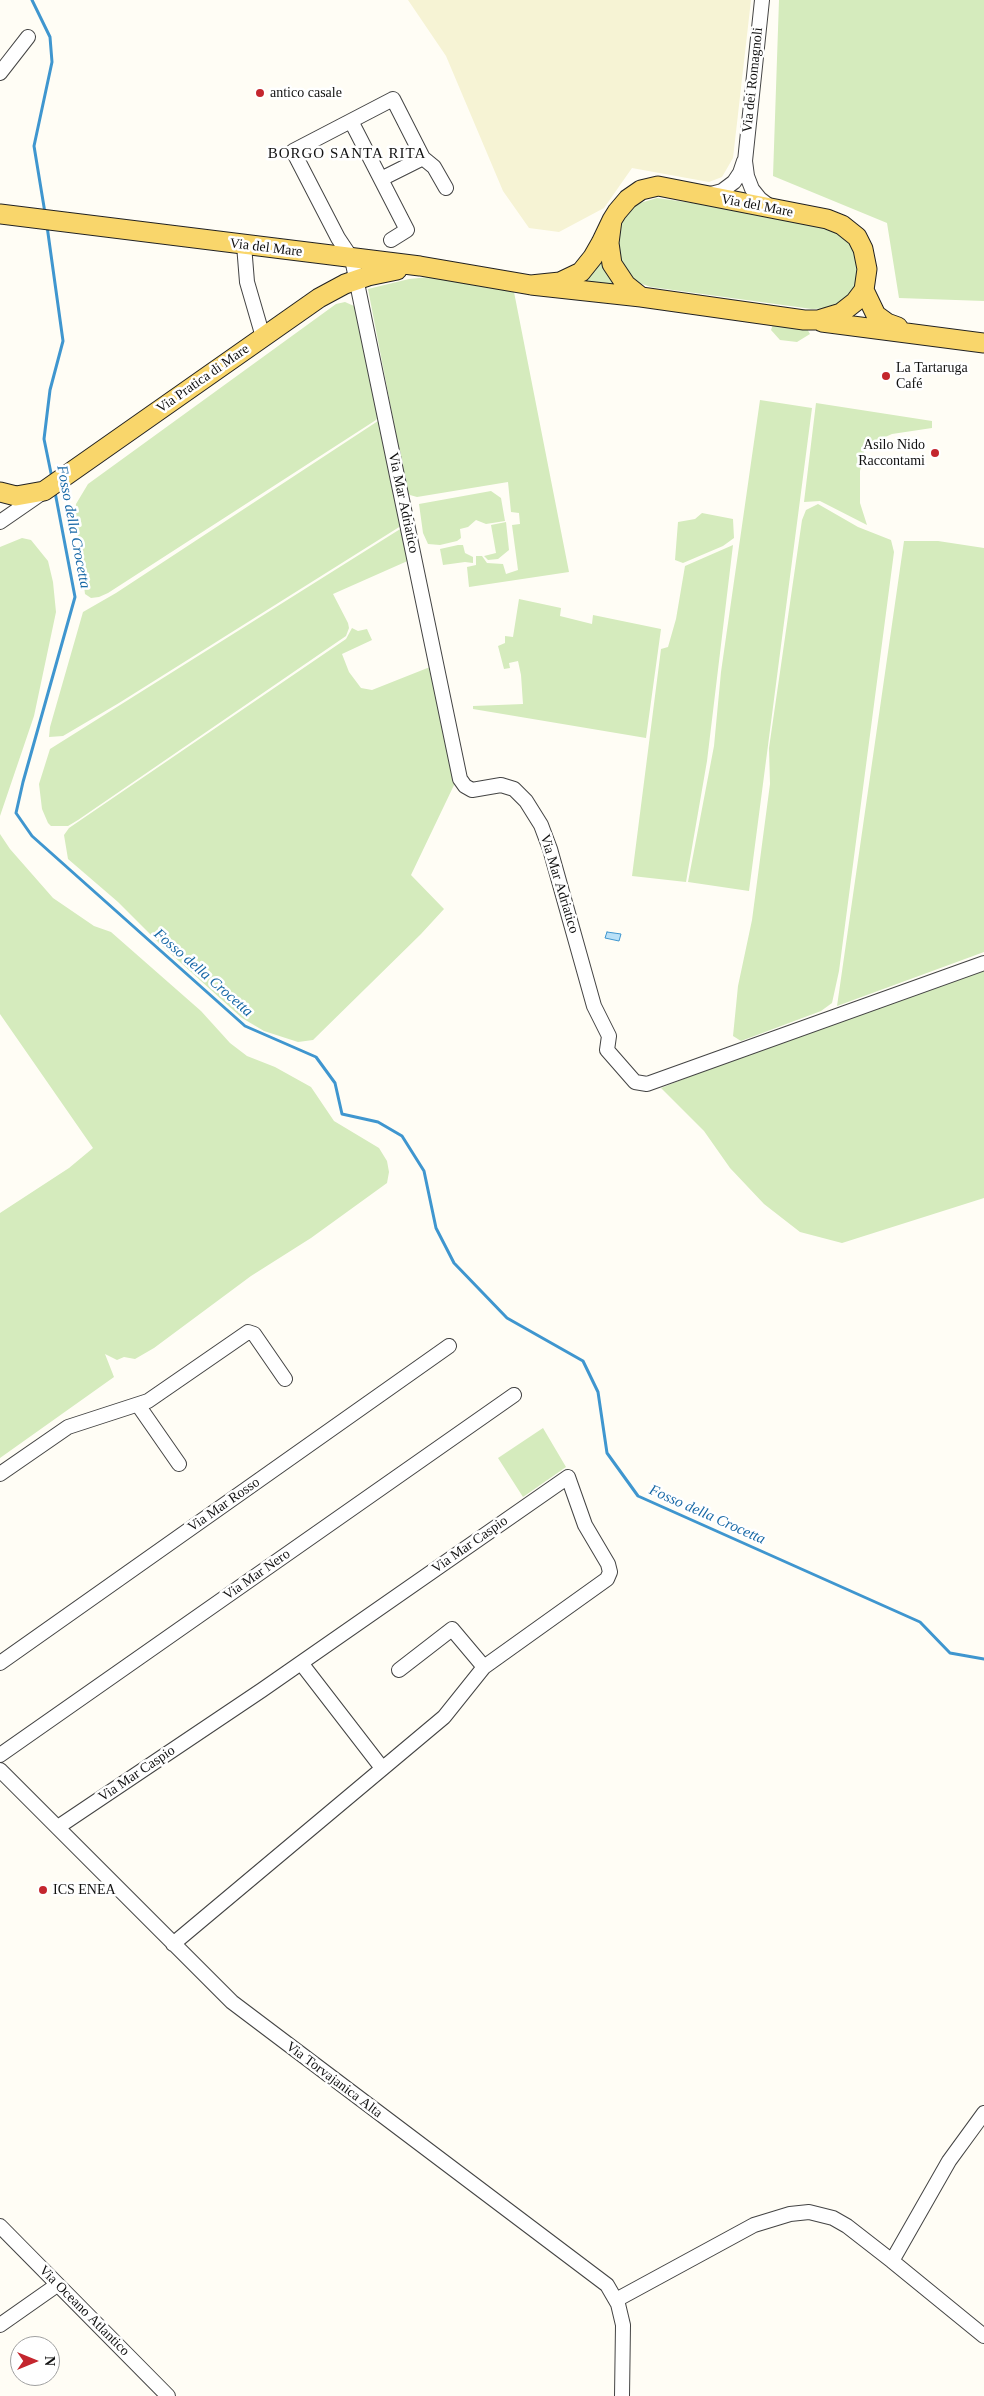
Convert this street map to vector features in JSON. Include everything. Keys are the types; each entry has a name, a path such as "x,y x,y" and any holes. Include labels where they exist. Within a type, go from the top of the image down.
{"main road":[{"name":"Via del Mare","path":"531,285 565,281 581,272 597,250 612,220 628,199 649,187 667,186 705,196 832,220 851,231 860,241 866,258 867,274 864,290 855,302 841,313 824,319 804,320"},
{"name":"Via del Mare","path":"0,214 316,255 420,266 531,285 641,297 984,343"},
{"path":"612,220 609,243 612,264 626,285 641,297"},
{"path":"316,255 328,262 333,273 332,285 319,298"},
{"name":"Via Pratica di Mare","path":"44,491 319,298 357,280 389,271 420,266"},
{"name":"Via del Mare","path":"864,290 871,308 878,317 887,323 921,334"},
{"path":"0,492 16,496 44,491"}],"street":[{"name":"Via dei Romagnoli","path":"762,0 745,161 747,176 752,189 760,199 775,209"},
{"path":"0,73 28,37"},
{"path":"357,280 352,259 338,238 294,151 393,99 423,158 434,167 446,188"},
{"path":"351,121 407,230 391,240"},
{"path":"381,179 423,158"},
{"name":"Via dei Romagnoli","path":"705,196 722,191 734,182 745,161"},
{"path":"244,246 247,282 263,337"},
{"name":"Via Mar Adriatico","path":"357,280 460,779 465,786 472,790 501,785 514,789 526,801 541,825 550,849 594,1006 609,1036 607,1050 620,1067 635,1082 647,1084 984,963"},
{"name":"Via Pratica di Mare","path":"0,522 44,491"},
{"path":"0,1474 68,1427 86,1419 138,1405 151,1399 248,1332 254,1334 285,1379"},
{"name":"Via Mar Rosso","path":"0,1663 448,1346"},
{"name":"Via Mar Nero","path":"0,1755 514,1396"},
{"path":"138,1405 178,1464"},
{"name":"Via Mar Caspio","path":"58,1827 301,1663 568,1476 582,1519 608,1564 608,1578 484,1667"},
{"path":"173,1944 444,1717 484,1667 452,1629 399,1670"},
{"path":"301,1663 382,1768"},
{"name":"Via Torvajanica Alta","path":"0,1770 214,1986 256,2022 599,2279 616,2300 623,2330 622,2396"},
{"path":"892,2261 949,2161 984,2113"},
{"path":"616,2300 754,2225 771,2218 809,2212 833,2218 847,2226 984,2336"},
{"name":"Via Oceano Atlantico","path":"0,2226 164,2395"},
{"path":"0,2326 58,2284"}],"shaded area":[{"path":"408,0 751,0 733,158 722,177 709,182 632,168 604,208 559,232 529,228 503,191 446,56"}],"green space":[{"path":"779,0 984,0 984,301 899,298 887,223 773,176"},
{"path":"657,198 721,207 843,232 862,259 855,292 833,308 812,309 651,287 639,283 630,276 619,258 617,232 623,219 631,209 640,203"},
{"path":"602,259 622,290 582,281"},
{"path":"429,277 467,281 514,292 569,572 469,587 467,567 476,565 476,556 482,556 487,563 503,564 506,574 518,570 512,525 520,524 519,513 511,512 508,482 417,497 410,495 407,491 368,289 409,279"},
{"path":"345,302 354,306 359,312 381,413 376,420 108,593 91,598 85,594 75,514 76,504 88,484 336,304"},
{"path":"774,321 806,327 810,334 797,342 780,340 771,330"},
{"path":"760,400 812,408 749,891 688,882 714,746 721,672"},
{"path":"816,403 932,421 932,428 892,434 865,446 860,471 860,503 867,525 820,501 804,502"},
{"path":"381,419 404,524 119,703 63,736 49,737 50,727 83,612 116,593"},
{"path":"491,491 501,498 505,521 486,524 476,520 468,527 460,529 461,538 457,541 440,545 428,544 423,533 419,504"},
{"path":"818,504 858,527 891,540 894,552 839,971 832,1003 821,1011 741,1041 733,1036 738,986 752,920 770,784 769,748 802,520 806,510"},
{"path":"702,513 733,519 734,538 723,546 683,563 675,560 678,522 695,519"},
{"path":"506,522 509,550 498,559 488,560 484,556 496,553 491,525"},
{"path":"405,526 412,559 333,594 348,623 349,628 346,636 78,820 68,826 51,826 48,823 42,809 39,784 50,749"},
{"path":"22,538 31,540 48,561 53,582 56,612 34,716 0,816 0,547"},
{"path":"904,541 938,541 984,548 984,952 837,1006"},
{"path":"463,545 465,553 473,557 473,563 465,562 443,565 440,549"},
{"path":"733,545 707,761 686,882 632,876 661,649 668,647 676,619 685,566"},
{"path":"519,599 561,608 560,616 592,624 593,615 661,629 646,738 473,709 473,706 523,704 518,661 509,663 510,668 504,669 498,646 505,643 505,636 513,637"},
{"path":"352,628 358,631 367,629 372,640 342,654 349,672 361,688 372,690 430,667 455,783 411,875 444,909 313,1040 298,1042 264,1031 242,1018 160,944 118,902 68,859 64,835 69,828 346,639"},
{"path":"0,834 10,849 53,898 94,926 111,932 201,1011 230,1043 247,1056 275,1067 311,1087 334,1121 379,1148 387,1161 389,1172 387,1183 311,1238 251,1276 154,1348 135,1359 124,1357 117,1360 105,1354 114,1377 0,1458 0,1213 69,1168 93,1148 0,1014"},
{"path":"984,971 984,1198 842,1243 800,1232 764,1204 730,1168 704,1131 661,1088 706,1070"},
{"path":"543,1428 566,1467 523,1497 498,1458"}],"water":[{"path":"607,932 621,934 619,941 605,938"}],"waterway":[{"name":"Fosso della Crocetta","path":"32,0 50,37 52,62 34,146 45,213"},
{"name":"Fosso della Crocetta","path":"47,226 63,341 50,390 44,439 52,478"},
{"name":"Fosso della Crocetta","path":"55,492 75,597 16,813 32,836 245,1026 316,1057 335,1083 342,1114 378,1122 402,1136 424,1171 436,1228 454,1263 507,1318 583,1361 598,1392 607,1453 638,1496 920,1622 950,1653 984,1659"}],"place":[{"name":"antico casale","path":"260,93"},
{"name":"La Tartaruga Café","path":"886,376"},
{"name":"Asilo Nido Raccontami","path":"935,453"},
{"name":"ICS ENEA","path":"43,1890"}],"district":[{"name":"BORGO SANTA RITA","path":"347,154"}]}
